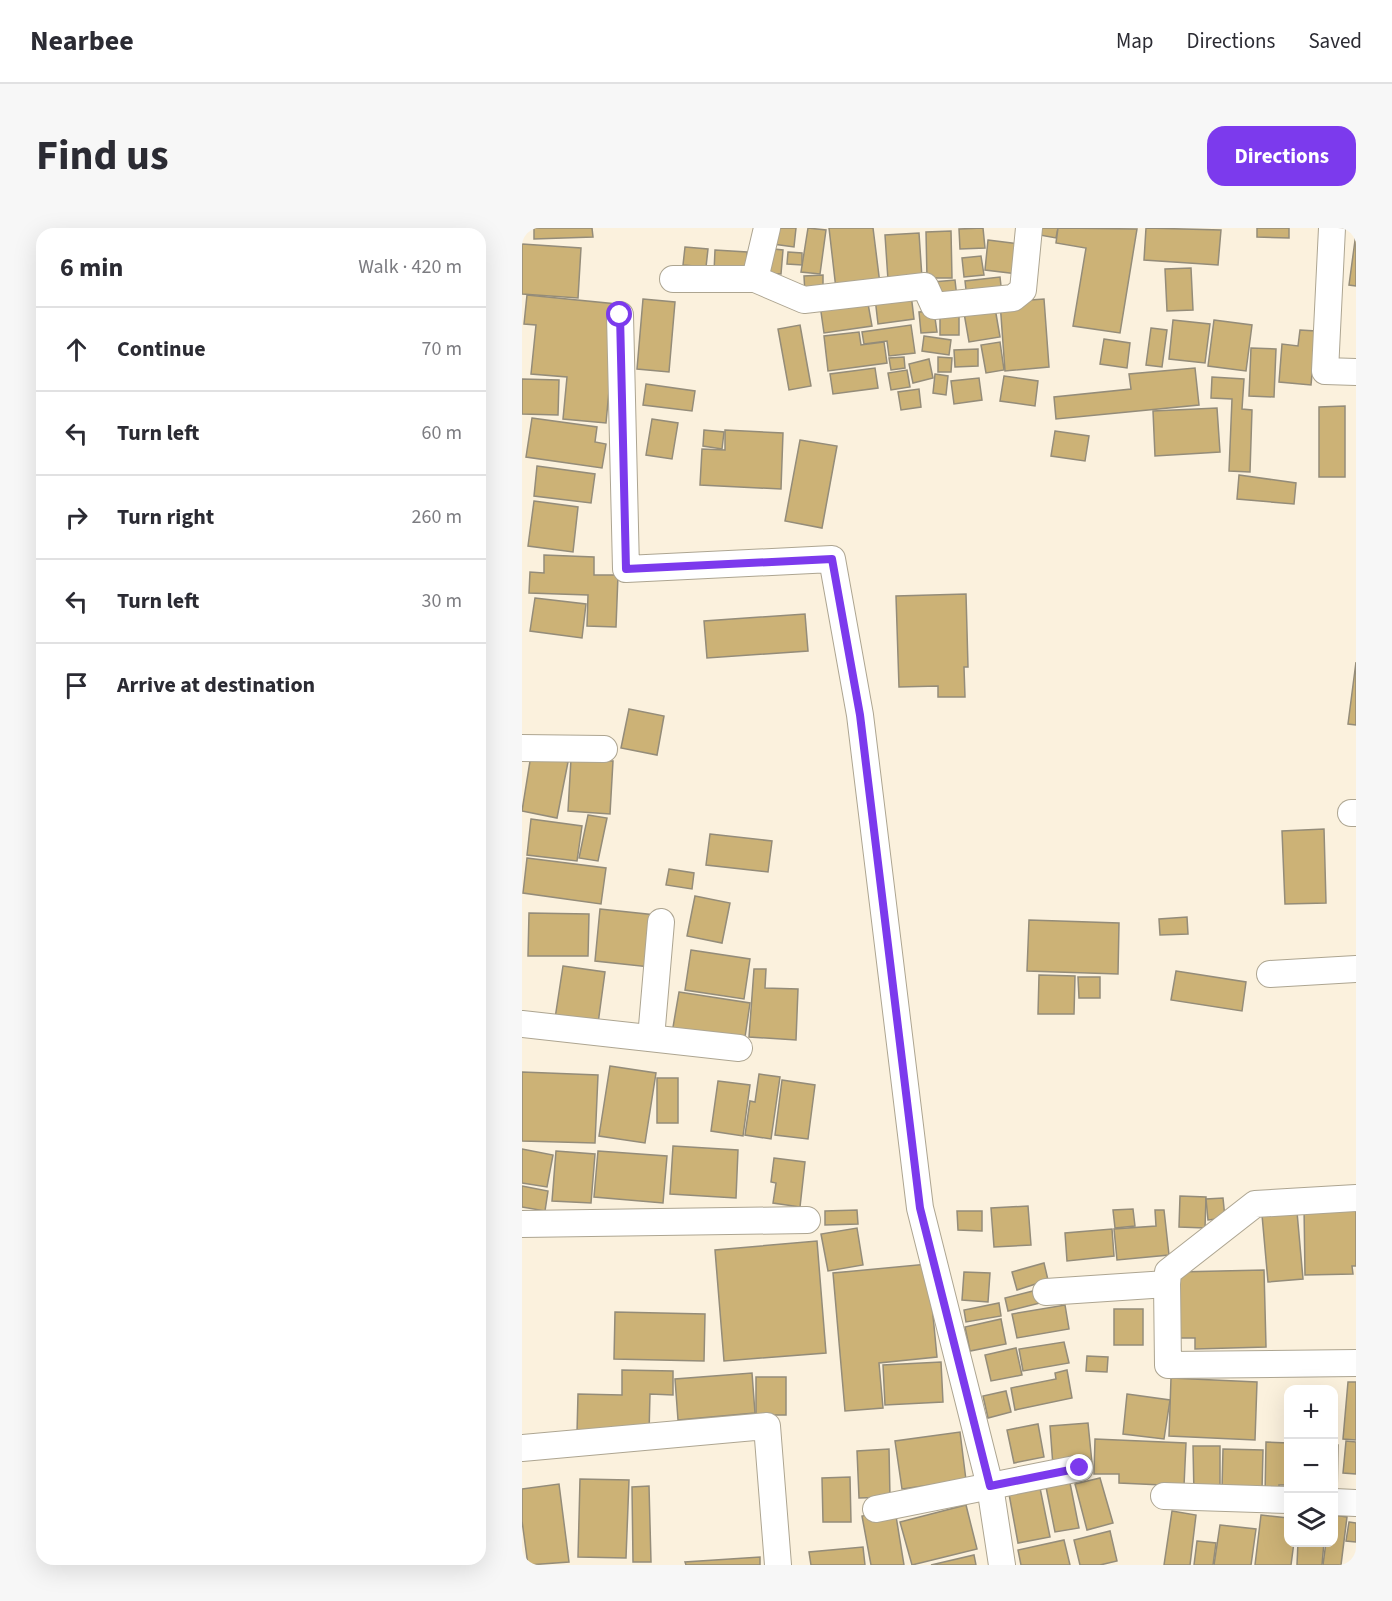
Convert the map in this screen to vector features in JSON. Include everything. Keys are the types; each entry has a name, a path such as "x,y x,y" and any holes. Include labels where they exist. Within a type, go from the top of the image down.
{"street":[{"path":"755,279 767,228"},
{"path":"673,279 755,279 804,300 925,286 934,306 1013,298 1023,290 1029,228"},
{"path":"1332,228 1325,371 1356,372"},
{"path":"620,315 626,569 832,559 860,715 920,1208 990,1486 1002,1565"},
{"path":"522,748 603,749"},
{"path":"651,1038 661,922"},
{"path":"1270,974 1356,969"},
{"path":"522,1024 739,1047"},
{"path":"1356,1198 1255,1204 1168,1272 1167,1284 1168,1365 1356,1363"},
{"path":"522,1224 807,1220"},
{"path":"1046,1293 1167,1284"},
{"path":"522,1448 767,1426 778,1565"},
{"path":"876,1509 1080,1468"},
{"path":"1164,1496 1284,1500"},
{"path":"1338,1502 1356,1503"}],"building":[{"path":"534,228 592,228 593,237 534,239"},
{"path":"775,228 796,228 794,247 773,244"},
{"path":"808,228 826,230 820,274 801,272"},
{"path":"829,228 873,228 880,284 836,289"},
{"path":"983,228 985,248 960,249 959,229"},
{"path":"1035,228 1058,228 1056,238 1034,234"},
{"path":"1058,228 1137,229 1120,333 1073,326 1086,248 1056,243"},
{"path":"1146,228 1221,230 1218,265 1144,260"},
{"path":"1257,228 1289,228 1289,238 1257,237"},
{"path":"951,231 952,278 927,278 926,232"},
{"path":"919,233 922,278 888,280 885,235"},
{"path":"1356,233 1356,286 1349,285"},
{"path":"988,240 1021,244 1018,274 985,270"},
{"path":"522,244 581,248 578,298 522,294"},
{"path":"685,247 708,249 706,267 683,265"},
{"path":"764,248 783,250 781,274 763,273"},
{"path":"715,250 747,252 746,274 714,272"},
{"path":"788,252 802,253 802,265 787,264"},
{"path":"981,256 984,275 964,277 962,258"},
{"path":"1191,268 1193,310 1167,311 1165,269"},
{"path":"823,275 823,293 805,294 804,276"},
{"path":"1000,277 1002,295 967,299 965,281"},
{"path":"955,280 957,298 934,300 933,282"},
{"path":"911,294 914,319 878,324 875,298"},
{"path":"527,295 617,304 606,423 563,419 567,377 531,374 536,325 524,324"},
{"path":"867,298 872,326 824,333 820,305"},
{"path":"643,299 675,302 669,372 637,369"},
{"path":"1044,299 1049,367 1005,371 1000,302"},
{"path":"995,308 1000,337 969,342 964,313"},
{"path":"934,311 937,332 921,333 919,312"},
{"path":"940,312 959,312 959,335 940,335"},
{"path":"1173,320 1210,324 1205,363 1169,359"},
{"path":"1214,320 1252,325 1246,371 1208,366"},
{"path":"800,325 811,386 789,390 778,329"},
{"path":"911,325 915,353 889,356 887,341 864,344 862,332"},
{"path":"1151,328 1167,330 1162,367 1146,365"},
{"path":"1300,330 1316,331 1311,385 1279,382 1282,344 1298,346"},
{"path":"859,332 861,345 884,342 887,363 828,371 824,336"},
{"path":"924,336 951,340 949,355 922,351"},
{"path":"1104,339 1130,343 1127,368 1100,364"},
{"path":"1000,342 1004,370 986,373 981,345"},
{"path":"1251,348 1276,349 1274,397 1249,396"},
{"path":"978,349 978,366 955,367 954,350"},
{"path":"904,357 905,368 891,370 889,358"},
{"path":"938,357 952,358 951,372 938,372"},
{"path":"929,359 933,378 913,383 909,364"},
{"path":"875,368 878,388 833,394 830,374"},
{"path":"1195,368 1199,405 1056,419 1054,397 1131,389 1129,374"},
{"path":"907,370 910,387 891,390 888,373"},
{"path":"935,374 948,376 946,395 933,393"},
{"path":"1004,376 1038,381 1035,406 1000,401"},
{"path":"1212,377 1244,379 1242,409 1252,410 1250,472 1229,471 1232,399 1211,398"},
{"path":"979,378 982,400 954,404 951,381"},
{"path":"522,379 559,380 558,415 522,414"},
{"path":"646,384 695,391 692,411 643,405"},
{"path":"919,389 921,407 901,410 898,392"},
{"path":"1345,406 1345,477 1319,477 1319,407"},
{"path":"1217,408 1220,452 1155,456 1153,411"},
{"path":"532,418 597,427 595,442 606,444 602,468 526,457"},
{"path":"652,419 678,423 672,459 646,455"},
{"path":"704,430 724,432 722,449 703,446"},
{"path":"725,430 783,433 781,489 700,485 702,449 725,450"},
{"path":"1055,431 1089,436 1085,461 1051,456"},
{"path":"800,440 837,446 822,528 785,521"},
{"path":"537,466 595,474 591,503 534,496"},
{"path":"1239,475 1296,483 1294,504 1237,499"},
{"path":"534,501 578,507 573,552 528,546"},
{"path":"544,555 594,557 594,575 618,575 616,627 587,626 588,595 529,593 530,572 544,573"},
{"path":"966,594 968,667 964,667 965,697 938,697 938,686 899,687 896,596"},
{"path":"535,598 586,604 582,638 530,631"},
{"path":"805,614 808,651 707,658 704,621"},
{"path":"1356,662 1356,725 1348,724"},
{"path":"629,709 664,716 657,755 621,748"},
{"path":"531,755 568,762 557,818 522,811"},
{"path":"571,759 613,761 610,814 568,811"},
{"path":"588,815 607,818 598,861 579,858"},
{"path":"531,819 582,826 577,861 527,855"},
{"path":"1324,829 1326,903 1285,904 1282,831"},
{"path":"710,834 772,841 768,872 706,865"},
{"path":"527,858 606,868 601,904 523,893"},
{"path":"669,869 694,873 692,889 666,885"},
{"path":"695,896 730,903 722,943 687,936"},
{"path":"600,909 656,915 650,967 595,961"},
{"path":"529,913 589,914 588,956 528,956"},
{"path":"1187,917 1188,934 1160,935 1159,919"},
{"path":"1029,920 1119,923 1118,974 1027,971"},
{"path":"691,950 750,959 744,999 685,990"},
{"path":"563,966 605,972 597,1031 554,1025"},
{"path":"754,969 766,969 765,988 798,989 796,1040 749,1037"},
{"path":"1176,971 1246,982 1242,1011 1171,1000"},
{"path":"1039,975 1075,976 1074,1014 1038,1014"},
{"path":"1078,977 1100,977 1100,998 1079,998"},
{"path":"679,992 750,1003 744,1044 672,1033"},
{"path":"610,1066 656,1073 645,1143 599,1136"},
{"path":"522,1072 598,1075 595,1143 522,1141"},
{"path":"759,1074 780,1077 771,1139 745,1135 750,1101 755,1102"},
{"path":"657,1078 678,1078 678,1123 657,1123"},
{"path":"782,1080 815,1085 808,1139 775,1135"},
{"path":"718,1081 750,1085 743,1136 711,1131"},
{"path":"673,1146 738,1150 736,1198 670,1194"},
{"path":"522,1149 553,1155 547,1187 522,1183"},
{"path":"556,1151 595,1154 591,1203 552,1201"},
{"path":"598,1151 667,1156 663,1203 594,1197"},
{"path":"774,1158 805,1162 800,1207 773,1203 776,1183 771,1182"},
{"path":"522,1186 548,1191 545,1211 522,1207"},
{"path":"1180,1196 1206,1197 1205,1228 1179,1227"},
{"path":"1223,1198 1225,1218 1208,1220 1206,1199"},
{"path":"1356,1205 1356,1266 1352,1266 1353,1274 1305,1275 1304,1206"},
{"path":"1028,1206 1031,1245 994,1247 991,1208"},
{"path":"1133,1209 1135,1226 1115,1228 1113,1210"},
{"path":"857,1210 858,1224 825,1225 825,1211"},
{"path":"1155,1210 1164,1210 1169,1255 1117,1260 1114,1229 1156,1226"},
{"path":"957,1211 982,1211 982,1231 958,1230"},
{"path":"1297,1212 1303,1279 1268,1282 1262,1215"},
{"path":"857,1228 863,1265 828,1271 821,1234"},
{"path":"1112,1229 1114,1256 1067,1261 1065,1233"},
{"path":"817,1241 826,1353 724,1361 715,1250"},
{"path":"1044,1263 1048,1280 1017,1290 1012,1272"},
{"path":"928,1264 937,1357 879,1363 883,1408 845,1411 833,1273"},
{"path":"1264,1270 1266,1347 1195,1349 1195,1338 1179,1338 1177,1272"},
{"path":"964,1272 990,1273 988,1302 962,1300"},
{"path":"1037,1290 1040,1303 1008,1311 1005,1298"},
{"path":"999,1303 1001,1316 966,1322 964,1310"},
{"path":"1065,1305 1069,1329 1017,1338 1012,1314"},
{"path":"1114,1309 1143,1309 1143,1345 1114,1345"},
{"path":"615,1312 705,1314 704,1361 614,1359"},
{"path":"1001,1319 1006,1344 970,1351 965,1327"},
{"path":"1064,1342 1069,1363 1023,1371 1019,1349"},
{"path":"1016,1348 1022,1375 991,1381 985,1355"},
{"path":"1087,1356 1108,1357 1107,1372 1086,1371"},
{"path":"941,1362 943,1402 885,1405 883,1365"},
{"path":"622,1370 673,1371 673,1395 650,1394 649,1434 577,1433 578,1394 622,1395"},
{"path":"1067,1370 1072,1398 1015,1410 1011,1388 1056,1379 1055,1373"},
{"path":"752,1373 755,1413 678,1420 675,1379"},
{"path":"756,1377 786,1377 786,1415 756,1415"},
{"path":"1171,1378 1257,1382 1255,1440 1169,1436"},
{"path":"1348,1382 1356,1382 1356,1440 1343,1439"},
{"path":"1006,1391 1011,1412 988,1418 983,1396"},
{"path":"1127,1394 1170,1400 1164,1439 1123,1434"},
{"path":"1088,1423 1092,1463 1053,1466 1050,1426"},
{"path":"1038,1424 1044,1457 1014,1463 1007,1430"},
{"path":"960,1432 966,1480 902,1489 895,1441"},
{"path":"1095,1439 1186,1443 1184,1486 1119,1483 1119,1474 1094,1474"},
{"path":"1346,1441 1356,1442 1356,1474 1343,1473"},
{"path":"1266,1442 1284,1443 1284,1485 1279,1485 1279,1497 1265,1497"},
{"path":"1193,1446 1220,1446 1220,1495 1194,1495"},
{"path":"889,1449 890,1497 859,1498 857,1451"},
{"path":"1223,1449 1263,1450 1262,1490 1222,1489"},
{"path":"850,1477 851,1522 823,1522 822,1478"},
{"path":"1100,1478 1113,1523 1087,1530 1075,1484"},
{"path":"580,1479 629,1480 626,1558 578,1557"},
{"path":"1070,1483 1079,1528 1055,1532 1046,1487"},
{"path":"559,1484 569,1562 528,1565 522,1521 522,1489"},
{"path":"649,1486 651,1562 633,1562 632,1487"},
{"path":"1040,1488 1050,1537 1018,1543 1009,1494"},
{"path":"966,1505 977,1549 912,1565 900,1522"},
{"path":"895,1510 904,1565 871,1565 862,1516"},
{"path":"1172,1511 1196,1515 1190,1565 1164,1565"},
{"path":"1261,1515 1284,1518 1284,1547 1293,1547 1291,1565 1255,1565"},
{"path":"1338,1516 1347,1517 1341,1565 1323,1565 1325,1547 1338,1547"},
{"path":"1349,1522 1356,1523 1356,1542 1346,1541"},
{"path":"1220,1525 1256,1529 1251,1565 1214,1565"},
{"path":"1110,1531 1117,1561 1100,1565 1080,1565 1074,1540"},
{"path":"1064,1540 1070,1565 1021,1565 1018,1550"},
{"path":"1197,1541 1216,1543 1213,1565 1194,1565"},
{"path":"863,1547 865,1565 811,1565 809,1552"},
{"path":"1298,1547 1324,1547 1322,1565 1297,1565"},
{"path":"974,1555 976,1565 931,1565"},
{"path":"760,1557 760,1565 686,1565 685,1562"}],"route":[{"path":"620,315 626,569 832,559 860,715 920,1208 990,1486 1080,1468"}]}
